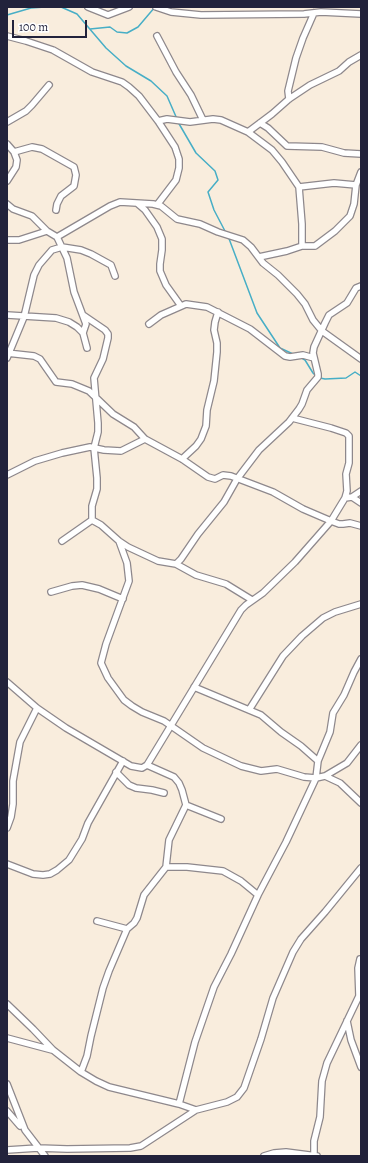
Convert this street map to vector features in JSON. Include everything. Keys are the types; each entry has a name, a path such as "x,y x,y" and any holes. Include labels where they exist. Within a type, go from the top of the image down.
{"street":[{"path":"88,7 108,15 129,7"},
{"path":"156,7 171,12 201,15 335,12 361,14"},
{"path":"290,7 292,13"},
{"path":"289,99 288,91 296,58 314,13"},
{"path":"7,36 26,40 53,50 92,72 122,82 139,96 175,147 179,158 179,168 176,180 157,205"},
{"path":"157,36 176,72 191,95 203,120"},
{"path":"248,132 289,99 310,85 339,71 349,62 361,55"},
{"path":"7,122 26,111 49,85"},
{"path":"158,121 167,119 190,122 213,119 221,120 248,132 272,150 299,187 302,246"},
{"path":"260,123 268,128 287,146 318,147 344,153 361,154"},
{"path":"7,144 14,152 17,160 16,167 7,181"},
{"path":"14,152 32,147 42,149 74,167 76,175 74,186 58,200 56,210"},
{"path":"259,257 302,246 316,246 335,231 350,216 354,204 356,185 361,172"},
{"path":"299,187 334,183 356,185"},
{"path":"57,237 110,206 120,202 161,206 177,220 200,224 218,232 243,240 297,294 305,304 313,320 322,331 361,359"},
{"path":"7,204 13,209 32,216 47,231 57,237 69,265 74,292 84,315 86,324 83,333"},
{"path":"138,204 145,210 157,227 162,240 160,271 166,285 181,306"},
{"path":"7,240 19,240 47,231"},
{"path":"115,276 111,265 106,261 81,250 62,247 52,250 39,266 34,276 24,317 8,355 34,356 40,358 56,382 72,384 89,391 113,414 134,427 144,439 182,459 208,477 215,479 226,474 273,492 303,509 330,521 343,524 350,523 361,526"},
{"path":"176,564 185,555 198,534 224,502 237,478 262,447 292,418 302,404 310,385 318,377 314,358 314,347 329,315 347,303 356,288 361,286"},
{"path":"149,324 161,315 181,306 188,304 207,307 250,329 285,356 290,357 302,355 314,358"},
{"path":"182,459 196,446 201,439 206,426 207,410 214,381 217,343 214,330 218,312"},
{"path":"7,315 24,317 33,316 44,319 63,320 74,324 83,333 87,348"},
{"path":"84,315 99,325 108,334 103,360 94,378 98,423 98,432 94,448 98,478 97,489 92,506 92,520"},
{"path":"7,682 37,708 66,728 138,768 142,768 147,765 241,610 262,593 295,562 330,521 345,498 347,491 346,474 349,463 349,436 346,433 292,418"},
{"path":"7,476 24,466 48,456 90,447 120,451 144,439"},
{"path":"345,498 352,497 361,491"},
{"path":"352,497 361,503"},
{"path":"62,541 92,520"},
{"path":"92,520 101,525 119,541 158,562 176,564 196,576 226,584 252,600"},
{"path":"119,541 127,563 129,576 123,599 106,644 101,663 119,692 132,706 164,721 202,748 240,766 261,771 276,770 294,775 316,778 325,776 347,763 361,745"},
{"path":"51,592 72,586 82,585 99,589 123,599"},
{"path":"249,710 283,656 302,636 323,618 335,612 361,604"},
{"path":"179,1104 190,1057 214,987 316,778 318,761 330,732 335,708 344,695 361,659"},
{"path":"194,687 261,715 318,761"},
{"path":"7,828 11,817 13,804 12,781 20,742 37,708"},
{"path":"7,864 34,874 50,874 57,870 72,856 82,839 88,823 123,760"},
{"path":"81,1072 87,1056 103,988 109,971 127,929 137,918 144,894 166,867 169,840 186,805 179,783 174,777 147,765"},
{"path":"116,772 129,785 136,788 164,793"},
{"path":"325,776 340,783 361,803"},
{"path":"186,805 221,819"},
{"path":"166,867 187,867 223,872 241,881 258,895"},
{"path":"7,1150 38,1148 130,1148 141,1146 196,1110 227,1102 237,1097 244,1088 261,1040 273,998 293,952 301,938 325,912 361,868"},
{"path":"97,921 127,929"},
{"path":"264,1156 286,1152 316,1156 314,1141 320,1117 322,1081 327,1063 359,996 358,972 360,959"},
{"path":"7,1004 53,1050 81,1072 109,1087 179,1104 196,1110"},
{"path":"347,1021 351,1040 361,1067"},
{"path":"7,1038 53,1050"},
{"path":"7,1084 24,1130"},
{"path":"7,1110 45,1156"}],"waterway":[{"path":"7,15 31,8 45,7"},
{"path":"61,7 77,14 106,48 126,66 151,81 167,96 177,119"},
{"path":"90,29 110,27 117,32 127,33 138,27 155,7"},
{"path":"178,122 196,153 215,171 218,180 208,192 214,210 226,233"},
{"path":"228,236 257,313 280,348 293,354"},
{"path":"300,357 305,360 317,377"},
{"path":"320,378 346,378 355,372 361,376"}]}
